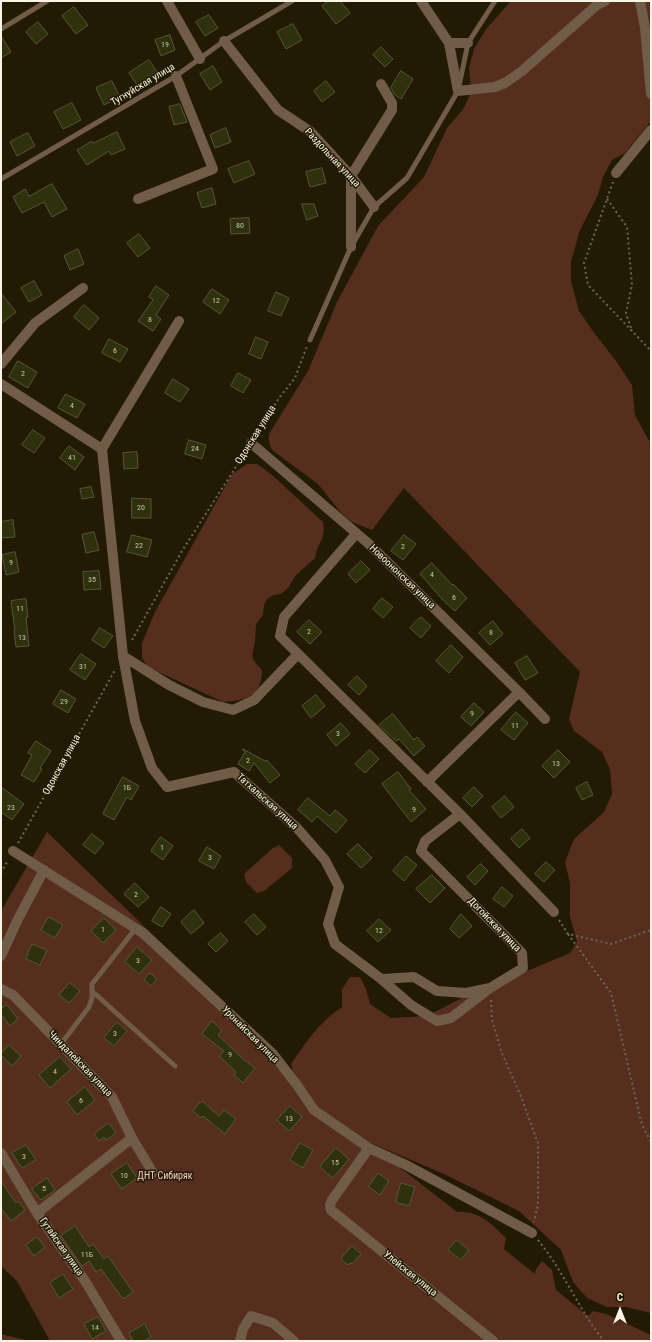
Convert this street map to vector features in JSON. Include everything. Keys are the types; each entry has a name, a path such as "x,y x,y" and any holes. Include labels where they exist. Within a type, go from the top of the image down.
{"street":[{"path":"167,1 200,59"},
{"path":"421,1 449,43 458,91 495,86 505,83 522,71 597,5 605,1"},
{"path":"640,1 645,28 651,94"},
{"name":"Раздольная улица","path":"224,42 278,110 311,132 351,176 374,207"},
{"path":"449,43 468,42"},
{"path":"138,199 213,169 176,76"},
{"path":"351,247 351,176 392,110 392,103 381,84"},
{"path":"616,173 651,130"},
{"path":"1,364 35,323 83,288"},
{"path":"179,322 102,449 123,656 176,688 203,702 233,710 254,700 298,654"},
{"path":"1,384 102,449"},
{"name":"Новоононская улица","path":"251,443 369,544 545,719"},
{"path":"356,534 284,617 280,636 460,814 554,912"},
{"name":"Татхальская улица","path":"123,656 135,722 152,768 167,787 234,772 297,828 325,860 339,887 328,924 335,944 380,978"},
{"path":"427,782 519,692"},
{"name":"Догойская улица","path":"380,978 384,979 414,976 437,991 466,993 490,988 523,968 522,953 421,851 425,841 460,814"},
{"name":"Уронайская улица","path":"13,851 143,933 273,1054 314,1110 370,1148 406,1165 532,1233"},
{"path":"1,956 18,919 44,870"},
{"path":"380,978 411,1006 437,1021 451,1018 490,988"},
{"name":"Чиндалейская улица","path":"1,990 13,995 112,1097 132,1138 153,1174"},
{"path":"37,1213 132,1138"},
{"name":"Улейская улица","path":"370,1148 332,1200 330,1205 331,1210 493,1341"},
{"name":"Гутайская улица","path":"1,1153 37,1213 85,1281 121,1341"},
{"path":"240,1341 243,1329 251,1316 273,1323 294,1341"}],"lane":[{"path":"1,29 48,1"},
{"name":"Тугнуйская улица","path":"1,179 176,76 224,42 292,1"},
{"path":"310,340 351,247 374,207 407,178 458,91 468,42 495,1"},
{"path":"61,1044 90,1007 92,984 136,928"},
{"path":"92,991 175,1066"}],"path":[{"path":"616,173 584,263 588,284 651,351"},
{"path":"607,199 627,227 632,285 626,312 633,332"},
{"name":"Одонская улица","path":"1,873 182,551 279,398 294,378 310,340"},
{"path":"554,912 568,934 611,993 642,1125 651,1142"},
{"path":"568,934 611,944 651,930"},
{"path":"490,988 492,1019 501,1051 522,1099 538,1143 538,1204 532,1233 554,1261 593,1327 604,1341"}],"green space":[{"name":"ДНТ Сибиряк","path":"511,1 651,1 651,121 625,153 612,160 603,177 598,195 580,230 571,261 571,281 579,311 632,385 635,415 651,442 651,1313 626,1307 607,1307 587,1298 573,1282 561,1250 519,1211 444,1174 366,1141 457,1212 472,1213 490,1223 506,1238 504,1249 535,1274 536,1269 542,1261 552,1270 556,1290 588,1316 593,1311 606,1314 651,1335 651,1341 50,1341 17,1281 1,1266 1,911 47,832 293,1071 291,1064 308,1040 326,1019 342,1007 342,989 350,977 360,977 366,989 370,1004 391,1018 427,1016 460,999 570,953 577,942 570,917 570,883 565,862 574,839 604,812 612,794 610,769 602,752 574,731 569,719 580,672 404,488 372,530 352,522 342,514 318,484 272,450 269,443 269,434 308,371 337,302 378,226 424,177 447,128 464,108 471,91 469,68 474,49 487,28"},
{"path":"247,464 257,464 271,474 323,522 324,530 315,558 296,575 288,588 281,594 274,595 267,599 264,605 263,615 256,624 255,642 252,656 254,661 262,670 261,679 256,691 239,700 223,702 148,667 142,658 142,643 155,612 232,474"},
{"path":"279,845 292,858 292,868 264,891 257,893 246,882 244,874 273,848"},
{"path":"1,1334 29,1341 1,1341"}],"building":[{"path":"329,1 340,1 350,13 336,24 322,6"},
{"path":"74,7 88,25 76,34 62,16"},
{"path":"209,15 218,28 205,36 196,22"},
{"path":"38,22 48,34 36,44 26,32"},
{"path":"293,24 302,40 286,49 277,32"},
{"path":"170,35 175,50 161,56 155,40"},
{"path":"1,36 11,52 1,58"},
{"path":"381,47 393,59 385,67 373,55"},
{"path":"149,60 157,72 137,85 129,73"},
{"path":"213,66 222,82 210,90 200,74"},
{"path":"401,71 413,79 401,99 395,95 391,88"},
{"path":"112,81 120,97 104,105 96,88"},
{"path":"326,81 335,92 322,102 314,91"},
{"path":"72,103 81,120 63,129 54,112"},
{"path":"180,104 187,122 174,125 169,107"},
{"path":"226,128 231,142 215,148 210,135"},
{"path":"117,132 125,149 111,155 109,151 87,165 77,150 92,141 93,143"},
{"path":"28,133 35,146 17,156 10,142"},
{"path":"249,161 255,174 234,183 228,169"},
{"path":"322,168 326,183 310,187 306,172"},
{"path":"52,184 67,209 52,217 44,202 22,213 13,197 25,189 29,196"},
{"path":"212,188 216,204 202,208 197,193"},
{"path":"302,204 314,204 318,216 307,220"},
{"path":"249,218 250,233 231,234 230,219"},
{"path":"139,234 150,248 138,257 127,243"},
{"path":"78,249 84,264 70,270 64,256"},
{"path":"34,281 42,295 29,302 21,288"},
{"path":"156,286 169,295 156,315 161,319 153,331 138,321 153,300 149,297"},
{"path":"212,289 229,300 220,314 203,302"},
{"path":"276,292 289,298 281,316 268,311"},
{"path":"1,293 16,312 1,324"},
{"path":"84,305 99,318 89,330 74,317"},
{"path":"256,337 268,342 261,359 249,354"},
{"path":"109,339 128,349 120,362 102,353"},
{"path":"18,361 37,372 28,388 9,377"},
{"path":"238,373 251,380 243,393 231,386"},
{"path":"173,379 189,389 180,402 165,393"},
{"path":"66,394 85,404 77,418 58,408"},
{"path":"33,430 45,438 34,453 22,445"},
{"path":"189,440 206,445 202,459 185,454"},
{"path":"69,446 84,457 75,470 60,458"},
{"path":"137,452 138,468 124,469 123,453"},
{"path":"91,487 94,497 82,499 80,489"},
{"path":"132,498 151,499 151,518 132,518"},
{"path":"13,520 15,537 1,538 1,522"},
{"path":"94,532 99,550 86,553 82,535"},
{"path":"132,535 152,540 147,557 127,552"},
{"path":"404,535 416,544 403,560 391,551"},
{"path":"15,552 19,572 6,575 2,555"},
{"path":"361,561 370,570 356,583 348,574"},
{"path":"432,563 452,585 453,584 467,598 455,611 420,574"},
{"path":"99,571 101,589 84,590 83,572"},
{"path":"382,598 393,607 383,618 373,609"},
{"path":"26,599 28,617 26,618 29,646 16,647 11,601"},
{"path":"421,617 431,626 421,638 410,628"},
{"path":"309,620 322,632 310,644 297,632"},
{"path":"493,621 503,634 490,645 479,633"},
{"path":"100,628 113,636 104,648 92,640"},
{"path":"451,645 463,657 449,673 436,661"},
{"path":"81,654 96,664 85,680 70,670"},
{"path":"527,656 538,673 525,680 515,663"},
{"path":"357,676 367,686 359,695 348,685"},
{"path":"61,690 76,699 68,713 53,704"},
{"path":"316,695 325,706 311,718 302,706"},
{"path":"474,703 484,712 471,726 461,717"},
{"path":"516,712 528,723 514,740 501,730"},
{"path":"393,714 414,740 417,737 425,746 414,756 399,739 396,741 379,725"},
{"path":"341,723 350,734 336,746 327,735"},
{"path":"36,741 51,751 40,768 42,769 34,782 21,775 32,755 28,753"},
{"path":"243,749 265,761 267,760 280,775 270,783 254,763 249,771 238,764 245,752"},
{"path":"370,750 379,759 365,773 355,764"},
{"path":"558,750 570,762 554,778 542,766"},
{"path":"398,772 411,789 409,790 426,809 411,822 382,784"},
{"path":"123,777 139,786 131,800 127,797 114,820 103,814"},
{"path":"587,782 593,795 582,800 576,788"},
{"path":"1,787 24,804 12,820 1,812"},
{"path":"474,787 483,796 472,807 463,798"},
{"path":"505,796 514,807 501,818 492,807"},
{"path":"308,798 330,816 335,810 347,820 336,833 317,816 312,822 298,810"},
{"path":"522,829 530,838 519,848 511,839"},
{"path":"92,834 104,843 95,854 83,845"},
{"path":"161,837 173,846 163,860 151,851"},
{"path":"358,844 372,858 361,868 347,854"},
{"path":"207,847 221,856 214,869 199,861"},
{"path":"406,856 417,865 404,881 393,871"},
{"path":"546,862 555,870 544,882 535,874"},
{"path":"481,864 488,871 475,885 467,877"},
{"path":"432,875 445,888 430,903 416,889"},
{"path":"135,883 149,897 138,907 124,894"},
{"path":"502,887 513,896 504,907 493,899"},
{"path":"161,907 171,914 162,927 152,921"},
{"path":"194,910 204,923 191,934 181,922"},
{"path":"254,914 266,927 257,935 245,922"},
{"path":"461,914 472,926 459,938 450,929"},
{"path":"49,917 63,925 55,938 41,930"},
{"path":"104,918 116,930 103,943 91,931"},
{"path":"379,919 391,930 378,942 367,931"},
{"path":"221,933 228,941 216,952 208,944"},
{"path":"32,944 47,950 40,965 26,959"},
{"path":"137,947 152,960 139,974 125,962"},
{"path":"150,973 157,979 151,986 144,980"},
{"path":"70,983 80,991 69,1003 59,995"},
{"path":"7,1005 18,1019 10,1026 1,1014 1,1009"},
{"path":"212,1021 222,1030 218,1035 243,1059 255,1068 243,1083 234,1075 236,1072 219,1056 224,1051 202,1034"},
{"path":"117,1022 127,1031 114,1046 104,1038"},
{"path":"9,1045 21,1056 12,1066 1,1055"},
{"path":"60,1057 71,1069 50,1088 39,1075"},
{"path":"85,1087 95,1100 77,1115 67,1102"},
{"path":"202,1101 219,1116 224,1110 236,1119 225,1134 203,1116 201,1118 193,1111"},
{"path":"290,1106 302,1117 289,1131 277,1120"},
{"path":"109,1123 116,1133 106,1140 104,1137 99,1141 94,1134"},
{"path":"300,1143 313,1150 303,1168 290,1160"},
{"path":"26,1145 36,1160 22,1168 12,1153"},
{"path":"336,1148 349,1159 333,1178 320,1167"},
{"path":"127,1163 137,1178 122,1189 111,1174"},
{"path":"378,1173 389,1181 380,1195 369,1187"},
{"path":"47,1178 55,1190 41,1200 32,1189"},
{"path":"1,1181 16,1203 18,1201 25,1210 11,1221 1,1208"},
{"path":"401,1183 415,1187 409,1206 396,1202"},
{"path":"75,1226 89,1247 93,1244 104,1259 108,1256 133,1292 123,1299 101,1269 96,1272 89,1261 82,1266 61,1236"},
{"path":"37,1237 45,1247 34,1256 26,1245"},
{"path":"457,1240 469,1250 461,1260 448,1250"},
{"path":"352,1246 361,1254 352,1264 350,1263 348,1265 341,1259"},
{"path":"63,1274 73,1289 59,1298 50,1283"},
{"path":"98,1317 106,1331 92,1339 84,1324"},
{"path":"145,1324 151,1337 144,1341 133,1341 129,1333"}]}
